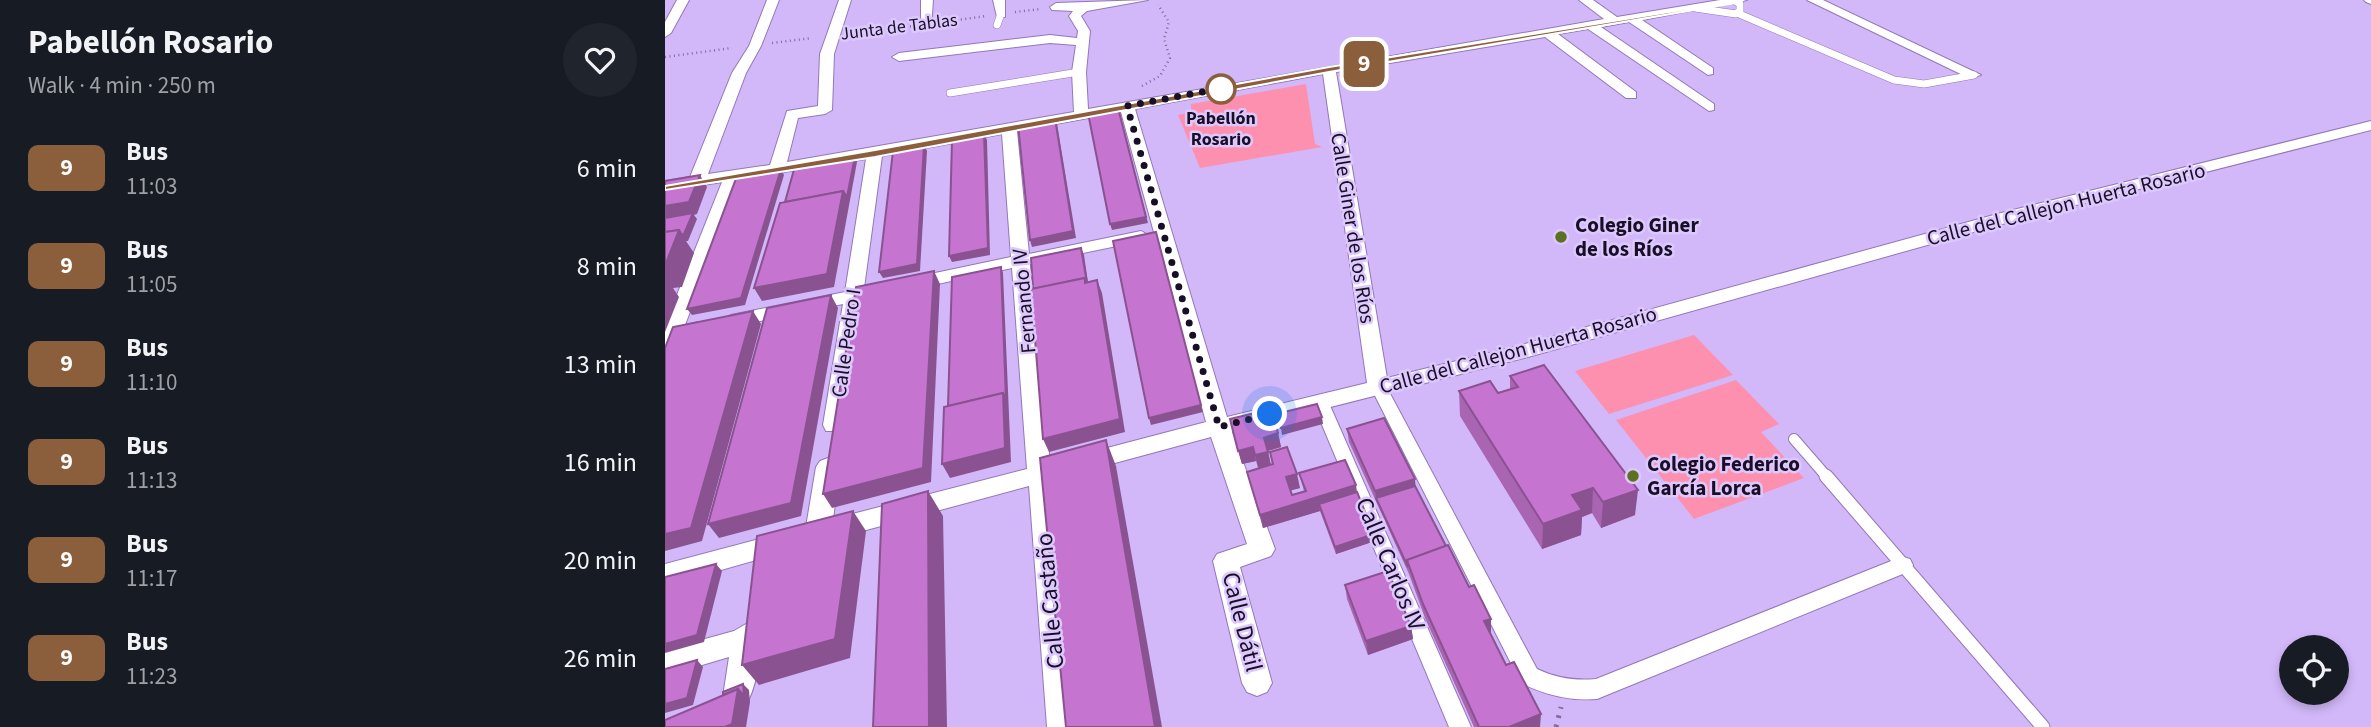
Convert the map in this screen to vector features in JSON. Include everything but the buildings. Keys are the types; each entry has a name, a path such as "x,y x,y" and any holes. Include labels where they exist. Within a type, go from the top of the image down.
{"street":[{"path":"665,33 683,0"},
{"path":"697,181 739,73 755,46 773,0"},
{"path":"777,168 792,114 825,110 827,54 845,0"},
{"path":"927,0 927,24"},
{"path":"999,0 999,19"},
{"path":"1056,7 1142,0"},
{"path":"1585,0 1616,22"},
{"path":"1813,0 1974,75"},
{"path":"665,186 875,153 1329,69 1695,8 1714,2 1738,5"},
{"path":"1080,5 1075,16 1084,32 1079,72 1081,114"},
{"path":"1632,19 1708,71"},
{"path":"1591,26 1709,107"},
{"path":"1549,34 1631,95"},
{"path":"899,57 1050,39 1082,42"},
{"name":"Calle Giner de los Ríos","path":"1329,69 1378,386"},
{"path":"1127,106 1219,427"},
{"name":"Calle del Callejon Huerta Rosario","path":"665,575 756,563 818,533 885,522 1038,475 1378,386 1521,352 2007,217 2371,125"},
{"name":"Fernando IV","path":"1009,128 1038,475"},
{"name":"Calle Pedro I","path":"818,533 875,153"},
{"path":"667,337 733,175"},
{"path":"667,337 1164,231"},
{"path":"686,245 707,241"},
{"path":"1378,386 1529,676 1550,686 1573,692 1597,690 1903,565"},
{"name":"Calle Carlos IV","path":"1321,401 1460,727"},
{"name":"Calle Dátil","path":"1219,427 1262,548 1226,561 1257,683"},
{"name":"Calle Castaño","path":"1038,475 1062,727"},
{"path":"665,663 747,627 739,690"}],"lane":[{"path":"1695,8 1738,5 1894,80 1924,84 1974,75"},
{"path":"950,93 1079,72"},
{"path":"1794,439 2043,727"}],"path":[{"path":"1139,87 1160,76 1168,66 1170,58 1164,39 1169,22 1157,0"},
{"name":"Junta de Tablas","path":"665,57 927,24 999,19 1056,7"}],"shaded area":[{"path":"1306,84 1315,144 1322,147 1200,168 1178,115 1191,112 1191,104"},
{"path":"1694,335 1733,375 1609,414 1575,371"},
{"path":"1736,380 1779,424 1761,432 1804,478 1694,519 1616,420"}],"bus line":[{"name":"9","path":"665,186 875,153 1329,69 1741,0"}],"place":[{"name":"Pabellón Rosario","path":"1221,89"},
{"name":"Colegio Giner de los Ríos","path":"1561,237"},
{"name":"Colegio Federico García Lorca","path":"1633,476"}],"route":[{"path":"1221,89 1224,88 1127,106 1219,427 1270,414"}]}
